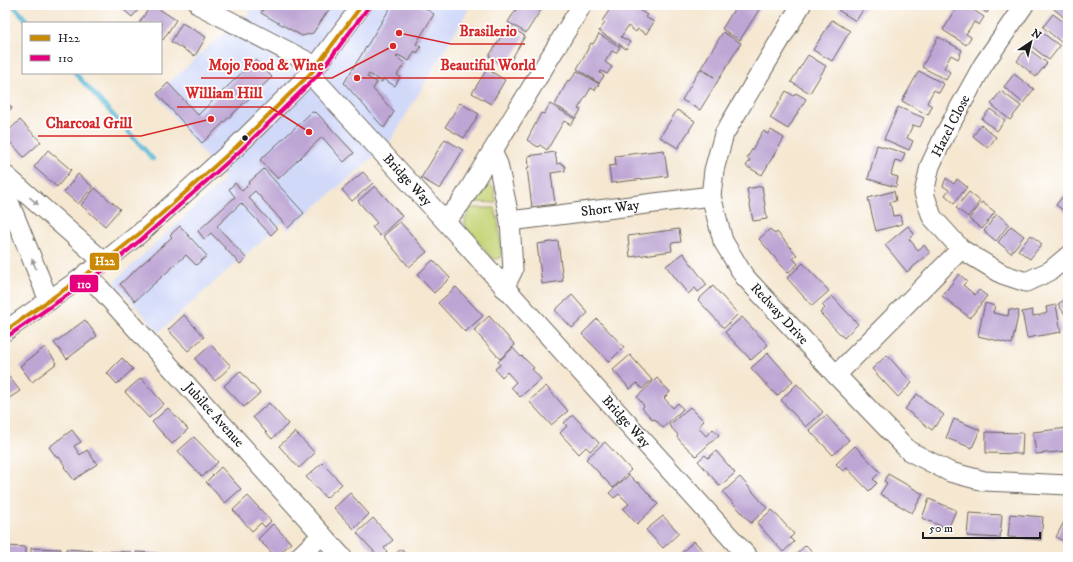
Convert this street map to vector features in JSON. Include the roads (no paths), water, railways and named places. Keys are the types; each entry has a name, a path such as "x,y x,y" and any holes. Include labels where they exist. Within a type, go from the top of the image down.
{"street":[{"path":"198,5 313,70"},
{"path":"5,331 49,301 86,273 104,262 139,234 214,167 313,70 362,5"},
{"path":"444,221 460,204 582,5"},
{"name":"Redway Drive","path":"801,5 724,134 714,170 711,196 723,241 744,276 909,451 950,472 984,481 1068,485"},
{"name":"Hazel Close","path":"1024,5 983,65 945,134 930,166 924,193 932,216 961,249 1002,274 1026,282 1050,272 1068,256"},
{"name":"Bridge Way","path":"313,70 444,221 748,557"},
{"path":"492,152 498,164 510,221 514,270 504,288"},
{"path":"5,175 104,262"},
{"path":"5,192 49,301"},
{"name":"Short Way","path":"510,221 711,196"},
{"path":"836,375 961,249"},
{"name":"Jubilee Avenue","path":"86,273 342,557"},
{"path":"298,557 322,535"}],"waterway":[{"path":"13,5 28,22"},
{"path":"76,74 153,159"}],"place":[{"name":"Brasilerio","path":"399,33"},
{"name":"Mojo Food & Wine","path":"393,46"},
{"name":"Beautiful World","path":"357,78"},
{"name":"Charcoal Grill","path":"211,119"},
{"name":"William Hill","path":"309,132"}]}
